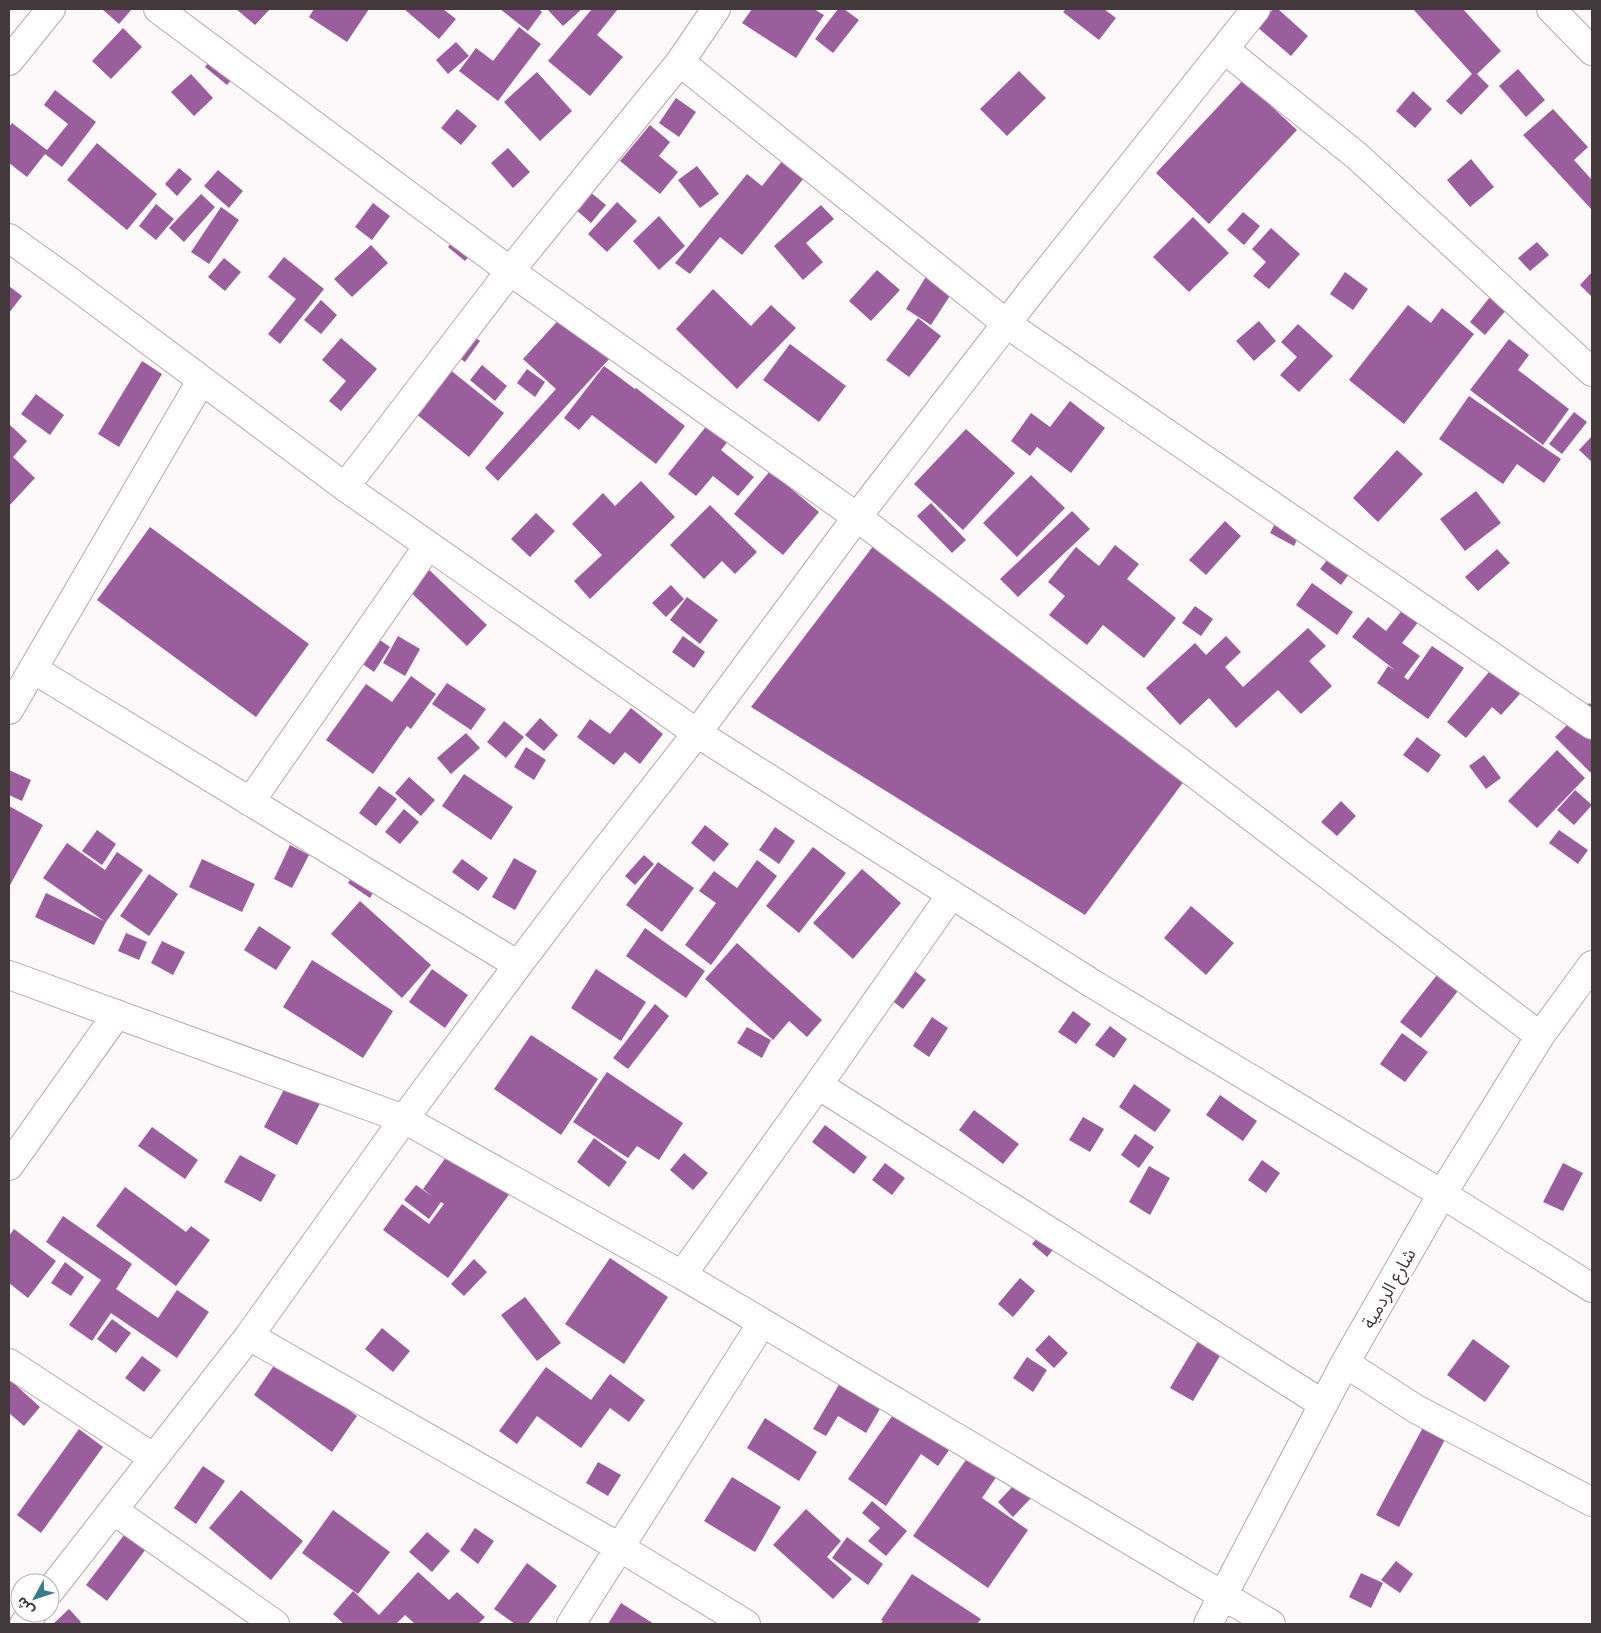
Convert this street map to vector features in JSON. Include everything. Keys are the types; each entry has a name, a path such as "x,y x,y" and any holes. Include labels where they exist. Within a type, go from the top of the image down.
{"street":[{"path":"9,61 52,9"},
{"path":"158,9 510,271 857,517 1540,1036"},
{"path":"345,488 510,271 680,62 716,9"},
{"path":"60,1578 248,1336 404,1119 518,965 697,733 857,517 1256,9"},
{"path":"1551,9 1592,51"},
{"path":"1224,49 1357,156 1592,372"},
{"path":"680,62 1007,324 1592,725"},
{"path":"9,238 345,488 697,733 1093,984 1442,1194 1592,1288"},
{"path":"9,710 201,381"},
{"path":"250,802 428,546"},
{"path":"32,669 518,965"},
{"path":"682,1275 951,895"},
{"name":"شارع الردمية","path":"1208,1624 1345,1363 1442,1194 1540,1036 1592,965"},
{"path":"9,975 404,1119 682,1275 1270,1624"},
{"path":"9,1166 117,1014"},
{"path":"818,1085 1323,1404"},
{"path":"571,1624 762,1323"},
{"path":"248,1336 620,1547 746,1624"},
{"path":"9,1363 154,1458"},
{"path":"1345,1363 1416,1409 1592,1502"},
{"path":"113,1510 275,1624"}],"building":[{"path":"102,9 132,9 119,24"},
{"path":"236,9 270,9 255,25"},
{"path":"314,9 369,9 347,42 309,17"},
{"path":"404,9 443,9 456,19 439,39"},
{"path":"500,9 539,9 542,12 528,31"},
{"path":"547,9 582,9 563,26"},
{"path":"592,9 618,9 597,35 623,57 590,96 548,61"},
{"path":"752,9 814,9 824,15 796,58 742,23"},
{"path":"838,9 844,9 859,20 833,53 815,39"},
{"path":"1066,9 1104,9 1116,18 1099,40 1063,12"},
{"path":"1273,9 1278,9 1308,36 1291,56 1257,27"},
{"path":"1413,9 1463,9 1501,51 1477,74 1489,86 1461,115 1446,101 1472,74"},
{"path":"519,27 541,44 498,101 459,71 476,48 493,61"},
{"path":"123,28 142,47 111,79 92,61"},
{"path":"456,42 469,56 448,74 436,60"},
{"path":"221,47 243,65 227,85 205,67"},
{"path":"1518,69 1545,100 1526,117 1499,86"},
{"path":"1019,71 1046,98 1007,136 980,109"},
{"path":"537,72 572,111 540,141 504,102"},
{"path":"191,74 213,98 194,116 171,92"},
{"path":"1243,80 1297,130 1209,224 1156,173"},
{"path":"55,90 96,122 62,167 45,154 27,177 9,163 9,127 12,123 47,150 68,124 44,105"},
{"path":"1413,91 1432,109 1415,128 1396,111"},
{"path":"676,98 696,112 679,137 659,123"},
{"path":"457,109 477,126 461,145 441,128"},
{"path":"1553,109 1588,147 1574,160 1592,180 1592,210 1523,135"},
{"path":"650,125 670,142 659,156 678,172 660,194 620,161"},
{"path":"97,143 157,194 127,230 67,180"},
{"path":"508,148 530,172 513,188 491,163"},
{"path":"790,151 812,168 742,255 720,237 690,274 675,263 747,174 762,186"},
{"path":"1471,159 1494,187 1470,207 1447,180"},
{"path":"697,166 719,194 700,208 678,180"},
{"path":"179,168 192,179 177,196 165,184"},
{"path":"218,170 243,191 229,208 204,186"},
{"path":"579,183 606,205 591,223 565,200"},
{"path":"201,194 215,207 184,242 169,228"},
{"path":"617,202 637,221 607,252 588,234"},
{"path":"373,203 390,216 372,240 355,227"},
{"path":"156,204 174,219 156,240 139,226"},
{"path":"821,205 834,219 806,243 823,262 803,280 774,246"},
{"path":"221,207 239,220 209,264 191,252"},
{"path":"1243,212 1260,226 1244,245 1227,230"},
{"path":"659,216 685,246 659,270 633,241"},
{"path":"1193,217 1229,253 1189,292 1153,257"},
{"path":"1271,228 1300,254 1269,289 1253,276 1266,262 1252,249"},
{"path":"463,230 480,243 465,261 448,247"},
{"path":"1537,242 1549,255 1530,271 1518,258"},
{"path":"371,245 388,263 352,297 334,279"},
{"path":"284,257 324,289 280,344 268,334 296,299 268,277"},
{"path":"224,258 241,272 225,291 208,277"},
{"path":"877,270 900,290 871,321 849,301"},
{"path":"1345,272 1368,289 1353,310 1330,294"},
{"path":"1592,272 1592,297 1580,285"},
{"path":"927,275 953,291 931,325 906,309"},
{"path":"9,286 22,296 9,313"},
{"path":"713,289 751,326 771,305 796,328 737,389 676,329"},
{"path":"1490,297 1506,310 1485,335 1470,322"},
{"path":"321,300 337,315 321,334 304,320"},
{"path":"1408,305 1431,323 1442,308 1474,334 1404,424 1349,380"},
{"path":"564,314 611,357 498,481 485,468 556,389 523,359"},
{"path":"918,318 941,336 909,377 886,360"},
{"path":"1259,321 1276,341 1254,361 1236,341"},
{"path":"1298,324 1333,356 1299,392 1280,375 1297,357 1281,342"},
{"path":"465,330 480,341 465,362 450,351"},
{"path":"341,338 377,369 341,411 329,401 346,381 322,360"},
{"path":"1509,339 1529,355 1518,370 1569,409 1543,445 1470,390"},
{"path":"790,344 846,386 819,422 763,380"},
{"path":"142,361 162,374 119,447 98,434"},
{"path":"482,365 507,386 495,401 470,380"},
{"path":"604,366 685,426 656,464 592,415 579,430 564,418"},
{"path":"449,369 504,413 469,457 415,413"},
{"path":"527,369 545,382 535,397 517,383"},
{"path":"36,394 64,415 50,435 21,414"},
{"path":"1469,396 1561,459 1544,483 1517,464 1503,484 1439,439"},
{"path":"1070,401 1105,428 1071,473 1037,447 1030,456 1011,441 1031,413 1050,427"},
{"path":"1574,412 1587,422 1562,454 1549,444"},
{"path":"712,419 733,435 721,450 754,477 738,496 713,476 696,496 668,474"},
{"path":"9,424 27,441 13,457 35,478 9,506"},
{"path":"966,429 1015,473 963,530 914,484"},
{"path":"1592,436 1592,462 1579,450"},
{"path":"1397,450 1423,474 1378,522 1353,498"},
{"path":"770,471 819,512 783,555 734,514"},
{"path":"1031,475 1065,508 1017,557 983,523"},
{"path":"641,481 675,517 590,599 574,581 602,555 572,524 603,493 615,506"},
{"path":"1476,491 1501,523 1465,551 1440,519"},
{"path":"931,503 966,540 952,553 917,516"},
{"path":"710,505 757,552 735,574 722,561 704,579 670,545"},
{"path":"1283,509 1306,521 1294,546 1270,533"},
{"path":"1072,511 1090,529 1018,597 1000,579"},
{"path":"536,513 555,531 530,557 511,539"},
{"path":"1225,521 1241,536 1206,575 1189,560"},
{"path":"150,527 309,644 256,717 97,600"},
{"path":"874,545 1190,773 1085,915 751,707"},
{"path":"1115,545 1139,564 1127,579 1176,618 1144,658 1103,625 1087,645 1049,615 1065,596 1048,582 1076,547 1099,566"},
{"path":"1337,547 1357,563 1341,585 1320,569"},
{"path":"1497,549 1510,563 1478,591 1465,577"},
{"path":"423,564 487,625 467,646 403,585"},
{"path":"1312,583 1353,612 1337,635 1296,605"},
{"path":"671,585 684,599 666,617 652,603"},
{"path":"687,597 718,620 700,644 670,620"},
{"path":"1410,600 1426,612 1402,643 1420,656 1404,677 1408,680 1432,646 1464,668 1428,719 1377,683 1388,666 1395,670 1352,637 1368,617 1386,631"},
{"path":"1195,606 1213,619 1201,636 1182,623"},
{"path":"1308,628 1326,646 1309,661 1332,686 1301,714 1278,690 1236,728 1209,698 1180,725 1146,688 1195,643 1206,655 1226,636 1241,652 1225,667 1243,687"},
{"path":"371,634 390,647 374,672 354,658"},
{"path":"398,636 420,649 405,676 383,663"},
{"path":"683,636 705,652 694,668 672,652"},
{"path":"1499,660 1528,685 1501,715 1492,707 1466,738 1447,722"},
{"path":"411,676 436,694 411,729 407,726 373,774 326,740 366,684 392,702"},
{"path":"447,683 486,709 471,730 432,704"},
{"path":"1589,703 1592,705 1592,774 1555,737"},
{"path":"631,708 663,734 640,764 625,752 614,765 577,737 590,719 610,734"},
{"path":"540,718 558,735 544,751 525,735"},
{"path":"504,721 524,737 506,758 487,742"},
{"path":"466,733 480,748 451,774 437,758"},
{"path":"1417,737 1441,755 1428,773 1403,755"},
{"path":"526,747 546,760 534,780 514,767"},
{"path":"1557,750 1585,778 1537,828 1508,801"},
{"path":"1484,755 1501,778 1486,789 1469,766"},
{"path":"9,770 31,780 22,801 9,795"},
{"path":"464,774 513,807 491,840 442,806"},
{"path":"409,777 435,800 421,816 395,793"},
{"path":"379,786 397,799 376,826 359,813"},
{"path":"1575,790 1592,805 1574,825 1557,810"},
{"path":"1341,801 1356,816 1337,836 1321,822"},
{"path":"9,806 43,825 9,887"},
{"path":"404,809 419,822 400,844 385,832"},
{"path":"705,825 729,844 714,862 691,843"},
{"path":"775,827 795,841 779,864 759,850"},
{"path":"97,830 116,844 102,865 82,851"},
{"path":"1559,830 1588,850 1578,864 1549,843"},
{"path":"67,843 105,870 117,852 143,870 106,922 94,945 35,917 46,893 104,921 43,878"},
{"path":"290,845 309,855 292,888 274,879"},
{"path":"813,847 846,873 799,933 766,906"},
{"path":"644,855 654,864 635,885 625,876"},
{"path":"514,858 537,871 515,910 492,897"},
{"path":"202,859 255,884 242,912 189,887"},
{"path":"462,859 488,878 478,891 452,872"},
{"path":"757,860 777,876 711,965 685,945 716,903 699,891 714,871 737,888"},
{"path":"658,862 694,888 662,932 626,905"},
{"path":"359,867 380,881 370,898 348,883"},
{"path":"862,869 901,903 853,959 813,923"},
{"path":"149,874 178,894 149,936 120,916"},
{"path":"360,901 431,965 402,998 331,934"},
{"path":"1191,906 1234,943 1206,975 1164,938"},
{"path":"259,926 291,947 276,970 244,950"},
{"path":"645,928 705,971 686,998 626,956"},
{"path":"126,933 147,942 139,960 118,951"},
{"path":"162,941 185,952 173,975 151,963"},
{"path":"737,943 822,1020 807,1037 789,1021 773,1040 705,979"},
{"path":"1451,957 1472,973 1421,1038 1400,1022"},
{"path":"312,960 393,1011 363,1058 283,1007"},
{"path":"909,966 926,980 903,1009 886,996"},
{"path":"432,969 468,995 445,1028 409,1002"},
{"path":"596,969 646,1002 621,1041 571,1008"},
{"path":"655,1004 669,1016 628,1069 613,1058"},
{"path":"1073,1011 1091,1024 1076,1044 1058,1032"},
{"path":"932,1017 948,1028 929,1057 913,1046"},
{"path":"1110,1026 1127,1039 1114,1058 1095,1045"},
{"path":"747,1027 771,1040 762,1058 737,1043"},
{"path":"1402,1033 1428,1052 1405,1082 1380,1064"},
{"path":"531,1035 598,1079 561,1135 494,1089"},
{"path":"607,1072 683,1123 659,1160 637,1146 628,1158 573,1122"},
{"path":"288,1082 322,1100 297,1145 264,1127"},
{"path":"1134,1084 1171,1110 1155,1132 1119,1107"},
{"path":"1220,1095 1257,1121 1243,1141 1206,1115"},
{"path":"974,1110 1019,1144 1003,1164 959,1130"},
{"path":"1083,1117 1104,1129 1090,1152 1069,1140"},
{"path":"825,1125 867,1157 854,1174 812,1142"},
{"path":"152,1127 198,1160 185,1179 138,1146"},
{"path":"1135,1134 1154,1147 1139,1168 1121,1155"},
{"path":"594,1138 627,1162 609,1187 577,1162"},
{"path":"457,1142 516,1185 448,1278 383,1230 402,1204 429,1224 444,1204 441,1202 429,1219 404,1200 416,1185 433,1197 423,1189"},
{"path":"684,1153 708,1173 693,1190 670,1170"},
{"path":"240,1155 276,1175 261,1202 224,1182"},
{"path":"1262,1160 1280,1173 1266,1193 1248,1180"},
{"path":"885,1163 905,1178 892,1195 872,1180"},
{"path":"1563,1163 1583,1173 1563,1211 1543,1202"},
{"path":"1149,1166 1170,1178 1150,1215 1129,1202"},
{"path":"125,1187 186,1232 191,1226 210,1240 176,1286 96,1226"},
{"path":"63,1216 132,1264 116,1289 158,1318 177,1290 209,1312 177,1358 111,1313 92,1341 69,1325 101,1280 46,1242"},
{"path":"1047,1226 1062,1239 1047,1257 1032,1244"},
{"path":"14,1229 56,1261 28,1298 9,1283 9,1236"},
{"path":"610,1258 668,1297 624,1364 565,1324"},
{"path":"474,1259 487,1272 464,1296 451,1284"},
{"path":"65,1262 84,1277 71,1296 51,1283"},
{"path":"1020,1278 1035,1291 1013,1317 998,1304"},
{"path":"525,1297 561,1343 537,1361 501,1315"},
{"path":"112,1319 131,1333 116,1353 97,1339"},
{"path":"382,1328 410,1351 393,1372 365,1349"},
{"path":"1204,1331 1227,1344 1193,1401 1170,1388"},
{"path":"1049,1335 1068,1353 1054,1368 1035,1350"},
{"path":"1473,1339 1510,1366 1485,1402 1447,1375"},
{"path":"142,1356 161,1370 144,1392 125,1378"},
{"path":"1027,1357 1047,1370 1033,1392 1013,1378"},
{"path":"279,1358 357,1416 332,1452 254,1395"},
{"path":"546,1367 591,1400 610,1374 645,1400 629,1422 610,1408 581,1448 537,1416 517,1444 499,1431"},
{"path":"844,1376 885,1400 866,1433 838,1416 826,1436 813,1429"},
{"path":"9,1379 40,1407 24,1426 9,1413"},
{"path":"902,1402 956,1440 938,1466 921,1454 886,1506 848,1479"},
{"path":"765,1418 817,1452 799,1481 747,1448"},
{"path":"1428,1418 1450,1430 1399,1527 1376,1515"},
{"path":"79,1429 103,1447 41,1533 17,1515"},
{"path":"970,1454 999,1473 982,1498 1028,1530 988,1588 913,1536"},
{"path":"598,1462 621,1475 608,1496 586,1483"},
{"path":"203,1466 225,1481 196,1524 174,1508"},
{"path":"732,1477 781,1507 755,1552 704,1521"},
{"path":"1017,1482 1032,1497 1013,1517 998,1502"},
{"path":"241,1490 303,1541 271,1580 209,1528"},
{"path":"872,1501 907,1531 886,1556 868,1541 880,1528 862,1513"},
{"path":"806,1509 841,1541 827,1557 852,1579 833,1599 773,1545"},
{"path":"333,1510 390,1552 358,1594 302,1553"},
{"path":"134,1522 155,1537 107,1601 86,1585"},
{"path":"475,1528 494,1541 478,1564 460,1550"},
{"path":"427,1532 450,1551 432,1572 409,1552"},
{"path":"847,1537 883,1564 868,1585 832,1558"},
{"path":"1396,1561 1413,1574 1400,1593 1381,1580"},
{"path":"527,1563 557,1586 528,1624 515,1624 494,1609"},
{"path":"418,1572 449,1600 457,1592 485,1617 478,1624 415,1624 405,1615 396,1624 344,1624 333,1614 353,1591 379,1615"},
{"path":"1361,1573 1383,1583 1371,1608 1349,1597"},
{"path":"912,1574 981,1619 977,1624 880,1624"},
{"path":"621,1603 654,1624 608,1624"},
{"path":"69,1609 81,1622 79,1624 53,1624 60,1623 60,1617"}]}
